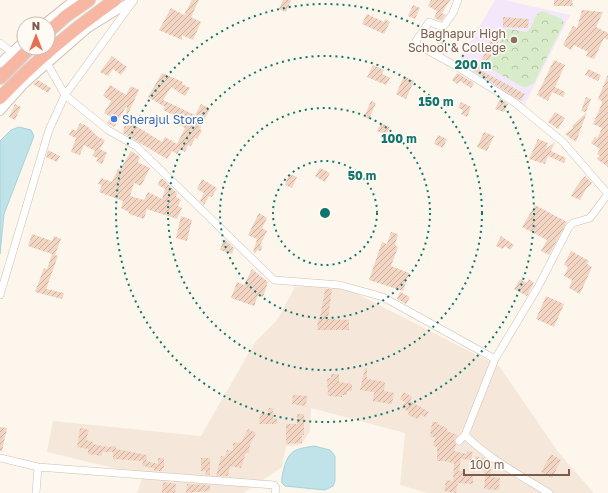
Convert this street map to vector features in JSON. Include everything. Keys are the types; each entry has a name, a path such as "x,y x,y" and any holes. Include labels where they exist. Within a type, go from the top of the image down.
{"highway":[{"path":"56,25 89,0"},
{"path":"0,98 29,68 68,34 115,0"},
{"path":"0,78 22,56"}],"street":[{"path":"54,16 74,0"},
{"path":"0,111 24,84 48,65 88,28 134,0"},
{"path":"0,295 49,130 65,95 134,0"},
{"path":"458,0 453,13 443,27 428,22 416,44 456,66 514,102 563,142 608,194 590,218 573,223 569,227 538,287 495,359 465,435 459,441"},
{"path":"0,42 11,52"},
{"path":"0,63 16,48"},
{"path":"48,65 65,95 108,130 136,146 274,280 340,285 383,296 495,359"},
{"path":"465,435 477,447 500,463 549,493"},
{"path":"0,458 38,467 274,485 276,488 275,493"},
{"path":"36,493 38,467"}],"shaded area":[{"name":"Baghapur High School & College","path":"495,0 505,0 570,15 524,106 456,66"},
{"path":"323,285 346,288 500,367 558,452 594,493 428,493 400,485 405,433 311,408 310,431 301,445 286,446 282,467 243,493 137,493 143,475 47,452 53,421 201,436 255,342 277,320 295,287"}],"green space":[{"path":"542,11 562,19 564,23 534,83 526,87 521,86 491,69 491,60 505,31 508,29 527,32 530,30 537,15"}],"water":[{"path":"19,127 31,130 34,136 4,214 0,254 0,141 11,130"},
{"path":"314,446 330,450 335,456 335,481 333,486 325,490 285,486 282,483 282,477 288,457 291,453 298,449"}],"building":[{"path":"192,0 199,0 191,17 201,22 193,40 182,35 182,40 159,30 171,8 184,15"},
{"path":"283,0 291,0 286,12 279,9"},
{"path":"431,0 450,0 442,13 446,15 441,21 434,18 437,11 428,6"},
{"path":"554,0 572,0 573,6 554,6"},
{"path":"413,5 420,8 415,19 408,16"},
{"path":"582,10 603,12 596,27 608,33 608,40 604,38 594,59 586,56 588,52 574,45 571,50 563,45 573,26 577,28"},
{"path":"367,14 384,22 385,19 390,22 384,34 362,24"},
{"path":"503,17 529,19 528,28 503,27"},
{"name":"Baghapur High School & College","path":"492,37 499,40 484,72 525,94 521,101 460,62 462,59 478,68"},
{"path":"439,40 448,44 444,54 435,49"},
{"path":"112,56 127,67 121,75 113,69 108,76 100,72"},
{"path":"554,60 565,65 555,87 565,92 563,97 552,92 548,101 537,95"},
{"path":"373,65 384,70 382,74 390,78 386,85 367,77"},
{"path":"588,69 601,75 598,81 585,75"},
{"path":"162,73 183,82 182,84 190,88 185,96 171,87 163,100 195,115 201,104 210,109 200,129 202,131 197,139 195,138 191,146 188,145 185,152 180,149 177,154 172,151 167,159 123,133 125,122 136,123 136,126 162,142 165,137 177,144 185,128 173,121 176,116 163,110 165,107 148,97"},
{"path":"457,73 474,83 471,88 460,81 457,84 452,80"},
{"path":"608,74 608,167 597,159 600,156 597,154 600,149 591,143 595,137 597,139 602,128 593,124 602,103 602,101 598,99"},
{"path":"404,76 414,81 406,99 396,94"},
{"path":"38,80 51,88 48,93 33,84 30,86"},
{"path":"110,85 126,95 131,86 139,90 127,116 127,105 114,127 107,123 111,117 104,113 111,101 103,96"},
{"path":"586,97 591,99 586,112 581,111"},
{"path":"500,99 508,104 504,112 495,109"},
{"path":"371,101 376,103 369,119 364,117"},
{"path":"461,102 471,107 467,117 461,114 463,110 458,108"},
{"path":"15,104 21,107 15,120 9,117"},
{"path":"555,112 565,118 558,129 548,122"},
{"path":"587,112 576,142 565,134 573,128 572,126"},
{"path":"80,123 87,126 98,137 105,140 100,149 107,153 102,164 96,161 98,158 92,156 95,151 84,145 80,155 71,152 76,138 69,135 72,129 76,131"},
{"path":"381,123 390,127 386,135 377,131"},
{"path":"484,132 494,136 487,151 477,147"},
{"path":"438,135 447,139 443,148 434,144"},
{"path":"538,139 548,143 546,149 555,142 551,151 566,158 564,163 548,156 545,164 529,159"},
{"path":"48,150 60,156 57,162 46,157"},
{"path":"131,151 140,157 139,163 150,168 141,186 134,183 130,196 144,200 148,192 162,199 165,189 158,185 160,179 163,179 177,193 176,197 181,200 178,206 182,208 177,219 147,209 144,219 129,214 129,212 121,208 123,201 99,192 102,185 98,184 101,178 112,182 118,169 120,170"},
{"path":"320,168 330,173 325,182 315,176"},
{"path":"289,174 297,177 292,188 285,185"},
{"path":"585,176 592,183 586,189 580,200 571,196"},
{"path":"202,179 217,188 212,197 209,196 204,205 200,201 204,193 197,189"},
{"path":"535,205 567,222 549,255 541,251 547,240 522,227"},
{"path":"259,213 267,218 262,228 267,231 260,245 262,246 261,251 257,250 256,253 253,252 257,239 248,235"},
{"path":"181,216 192,220 187,241 176,238"},
{"path":"391,232 398,234 395,245 398,247 391,266 409,273 403,291 369,280 382,242 387,244"},
{"path":"32,234 52,241 54,236 61,239 55,255 58,256 46,289 64,293 62,299 35,292 44,268 47,269 52,254 28,246"},
{"path":"501,236 514,245 510,250 505,246 503,249 496,246"},
{"path":"224,239 234,248 232,254 220,250"},
{"path":"571,251 589,261 587,264 592,267 580,294 569,288 572,280 564,276 568,267 564,265"},
{"path":"252,269 268,282 263,297 258,295 254,306 231,298 237,282 244,285"},
{"path":"520,279 527,283 529,279 534,283 527,296 514,289"},
{"path":"325,289 332,289 328,319 349,320 349,330 317,330 318,318 320,318"},
{"path":"400,292 410,297 406,304 397,299"},
{"path":"546,296 564,304 554,327 536,319"},
{"path":"365,368 367,368 367,379 385,382 384,391 394,393 392,404 373,401 374,392 360,390"},
{"path":"331,374 339,374 339,382 352,384 352,391 347,391 347,395 342,395 342,397 328,396 327,378 331,378"},
{"path":"404,392 412,397 410,401 429,412 425,417 421,415 418,419 408,415 409,412 402,408 405,402 400,399"},
{"path":"293,395 308,396 305,406 292,404"},
{"path":"269,408 273,408 273,419 277,419 277,424 259,424 260,414 268,413"},
{"path":"297,414 304,414 304,435 302,435 302,443 286,444 286,424 297,424"},
{"path":"432,422 438,422 438,424 447,428 447,431 458,435 454,440 456,445 454,451 466,454 467,451 473,452 471,460 461,459 459,471 464,471 464,474 473,474 473,484 458,483 456,493 444,491 446,480 453,481 454,464 446,461 437,461 437,447 433,446 435,437 430,437"},
{"path":"0,427 7,428 2,451 0,451"},
{"path":"80,428 89,430 86,440 93,442 93,444 108,447 116,446 116,449 147,455 146,461 158,464 158,458 164,458 164,468 162,468 162,471 154,471 154,468 142,466 143,461 113,459 113,452 102,452 102,456 88,454 88,449 77,447"},
{"path":"248,429 256,433 250,445 249,453 246,453 241,468 230,466 228,476 216,476 221,456 225,457 227,450 233,451 233,443 241,442"},
{"path":"551,454 561,460 552,478 541,472"},
{"path":"475,456 485,459 485,468 491,468 491,477 500,478 499,490 484,489 484,470 475,470"},
{"path":"201,458 210,458 210,475 205,475 206,471 201,471"},
{"path":"163,482 176,484 175,493 162,493"},
{"path":"187,484 210,485 210,491 186,493"}],"place":[{"name":"Baghapur High School & College","path":"514,40"},
{"name":"Sherajul Store","path":"114,119"}]}
